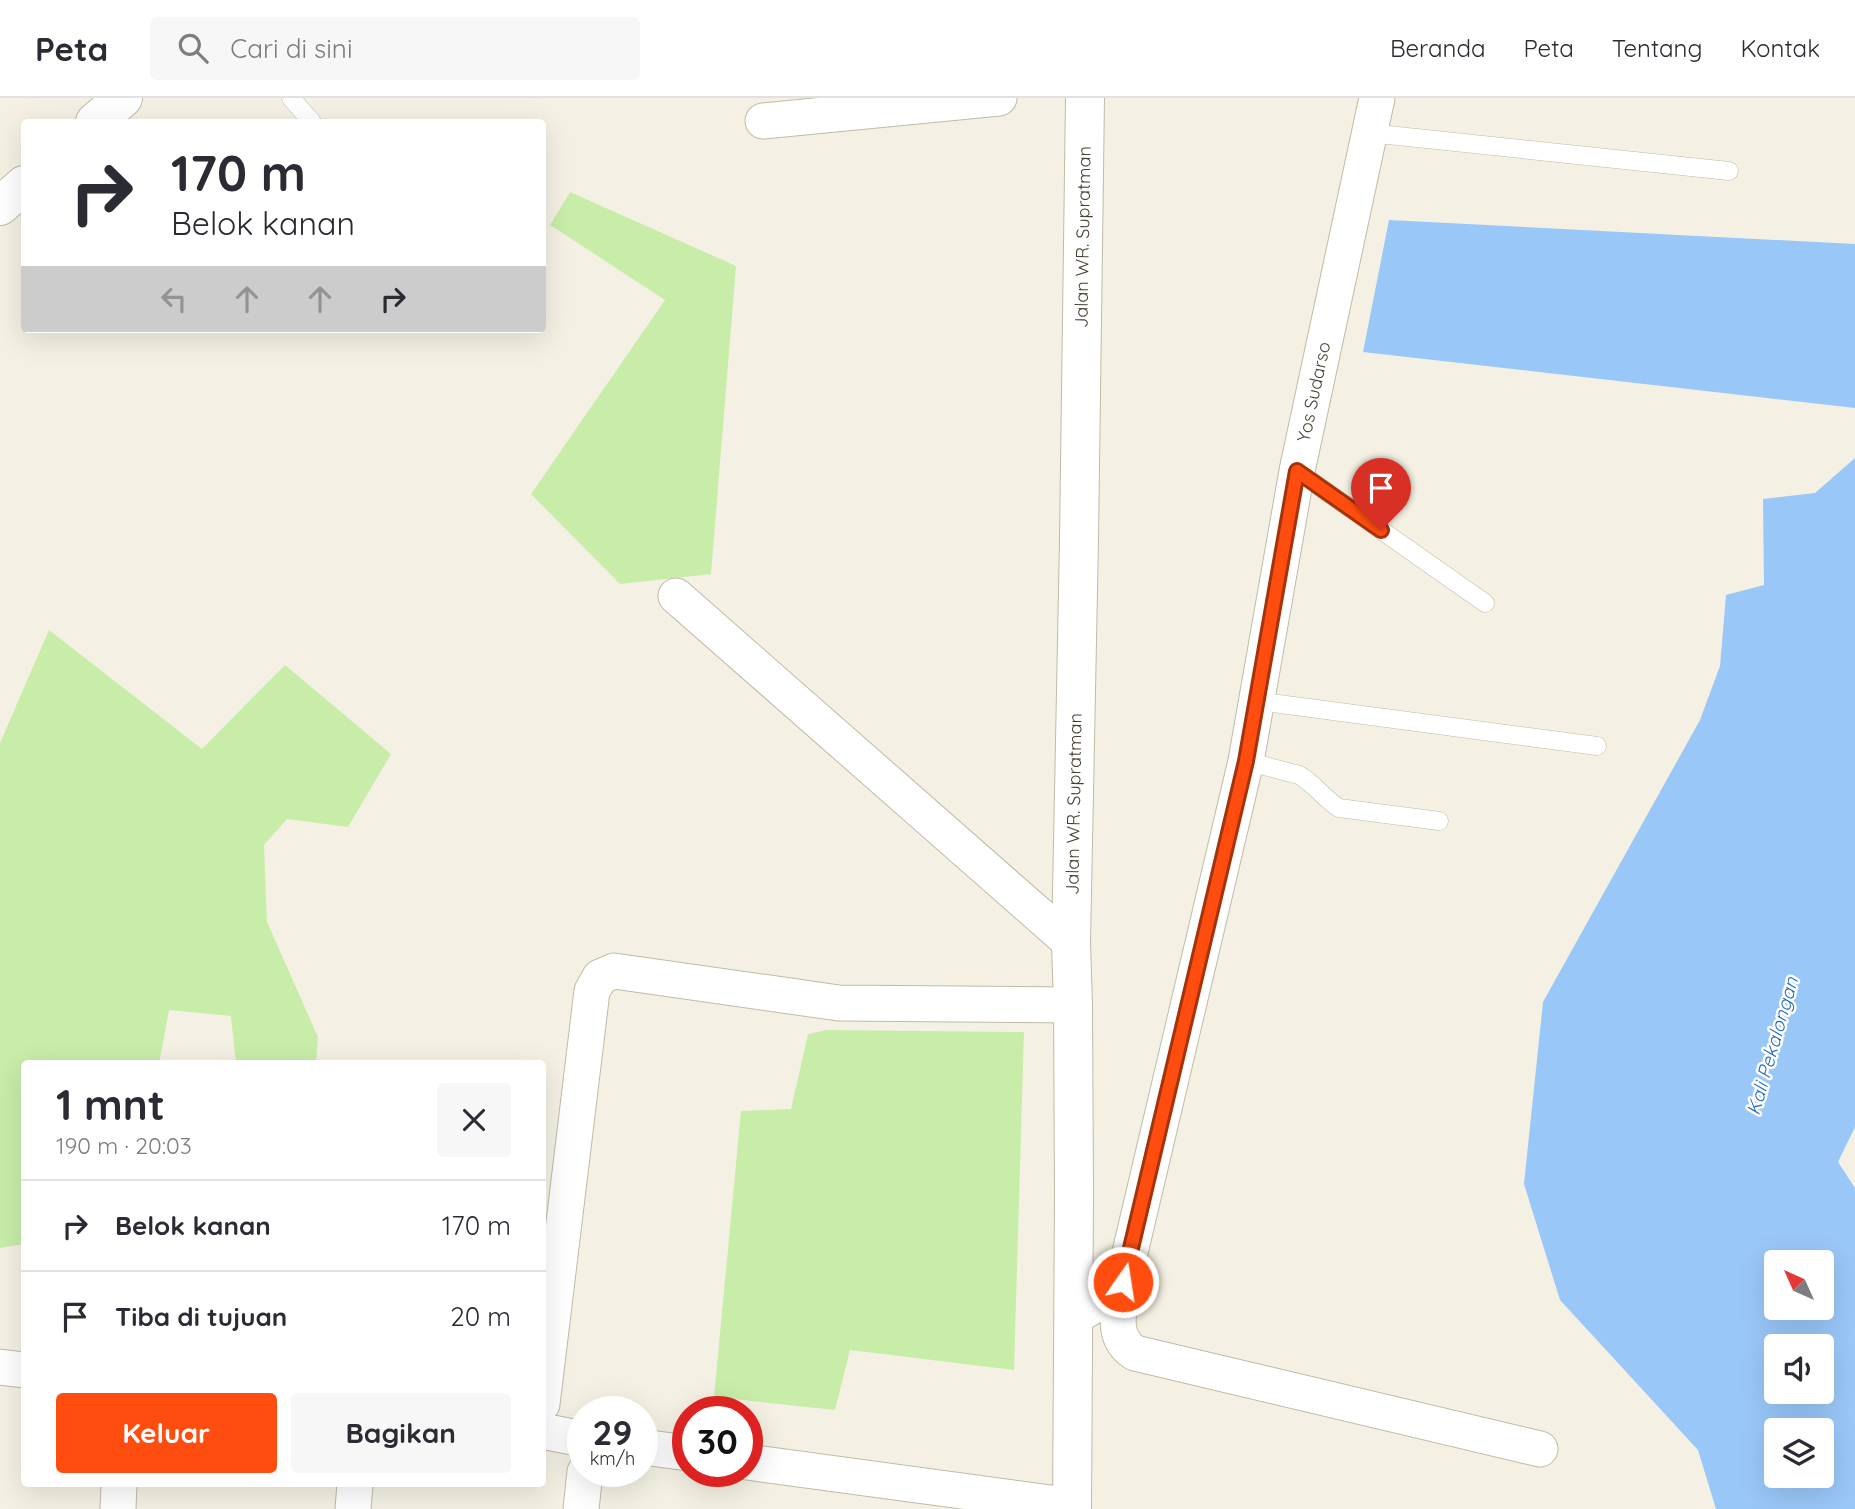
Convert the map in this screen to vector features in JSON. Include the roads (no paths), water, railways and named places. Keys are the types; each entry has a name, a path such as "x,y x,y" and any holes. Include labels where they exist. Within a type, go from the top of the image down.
{"street":[{"path":"98,119 123,98"},
{"path":"764,121 999,98"},
{"name":"Jalan WR. Supratman","path":"1072,1507 1071,943 1085,98"},
{"name":"Yos Sudarso","path":"1377,98 1297,471 1246,761 1123,1282 1118,1320 1119,1335 1122,1343 1135,1353 1540,1449"},
{"path":"0,206 21,188"},
{"path":"676,596 1071,943"},
{"path":"546,1371 592,991 600,977 614,971 839,1003 1073,1005"},
{"path":"1073,1318 1107,1298 1123,1282"},
{"path":"0,1367 21,1370"},
{"path":"546,1432 567,1436"},
{"path":"763,1464 1072,1507"},
{"path":"118,1509 119,1487"},
{"path":"353,1509 355,1487"},
{"path":"581,1509 583,1487"}],"lane":[{"path":"291,98 309,119"},
{"path":"1369,132 1729,171"},
{"path":"1297,471 1485,603"},
{"path":"1257,701 1597,746"},
{"path":"1246,761 1307,779 1330,803 1339,808 1438,821"}],"water":[{"path":"1389,220 1855,244 1855,408 1363,352"},
{"name":"Kali Pekalongan","path":"1855,458 1855,1127 1838,1162 1855,1188 1855,1509 1716,1509 1698,1450 1560,1300 1524,1184 1543,1002 1700,720 1720,666 1726,595 1764,585 1763,499 1815,493"}]}
